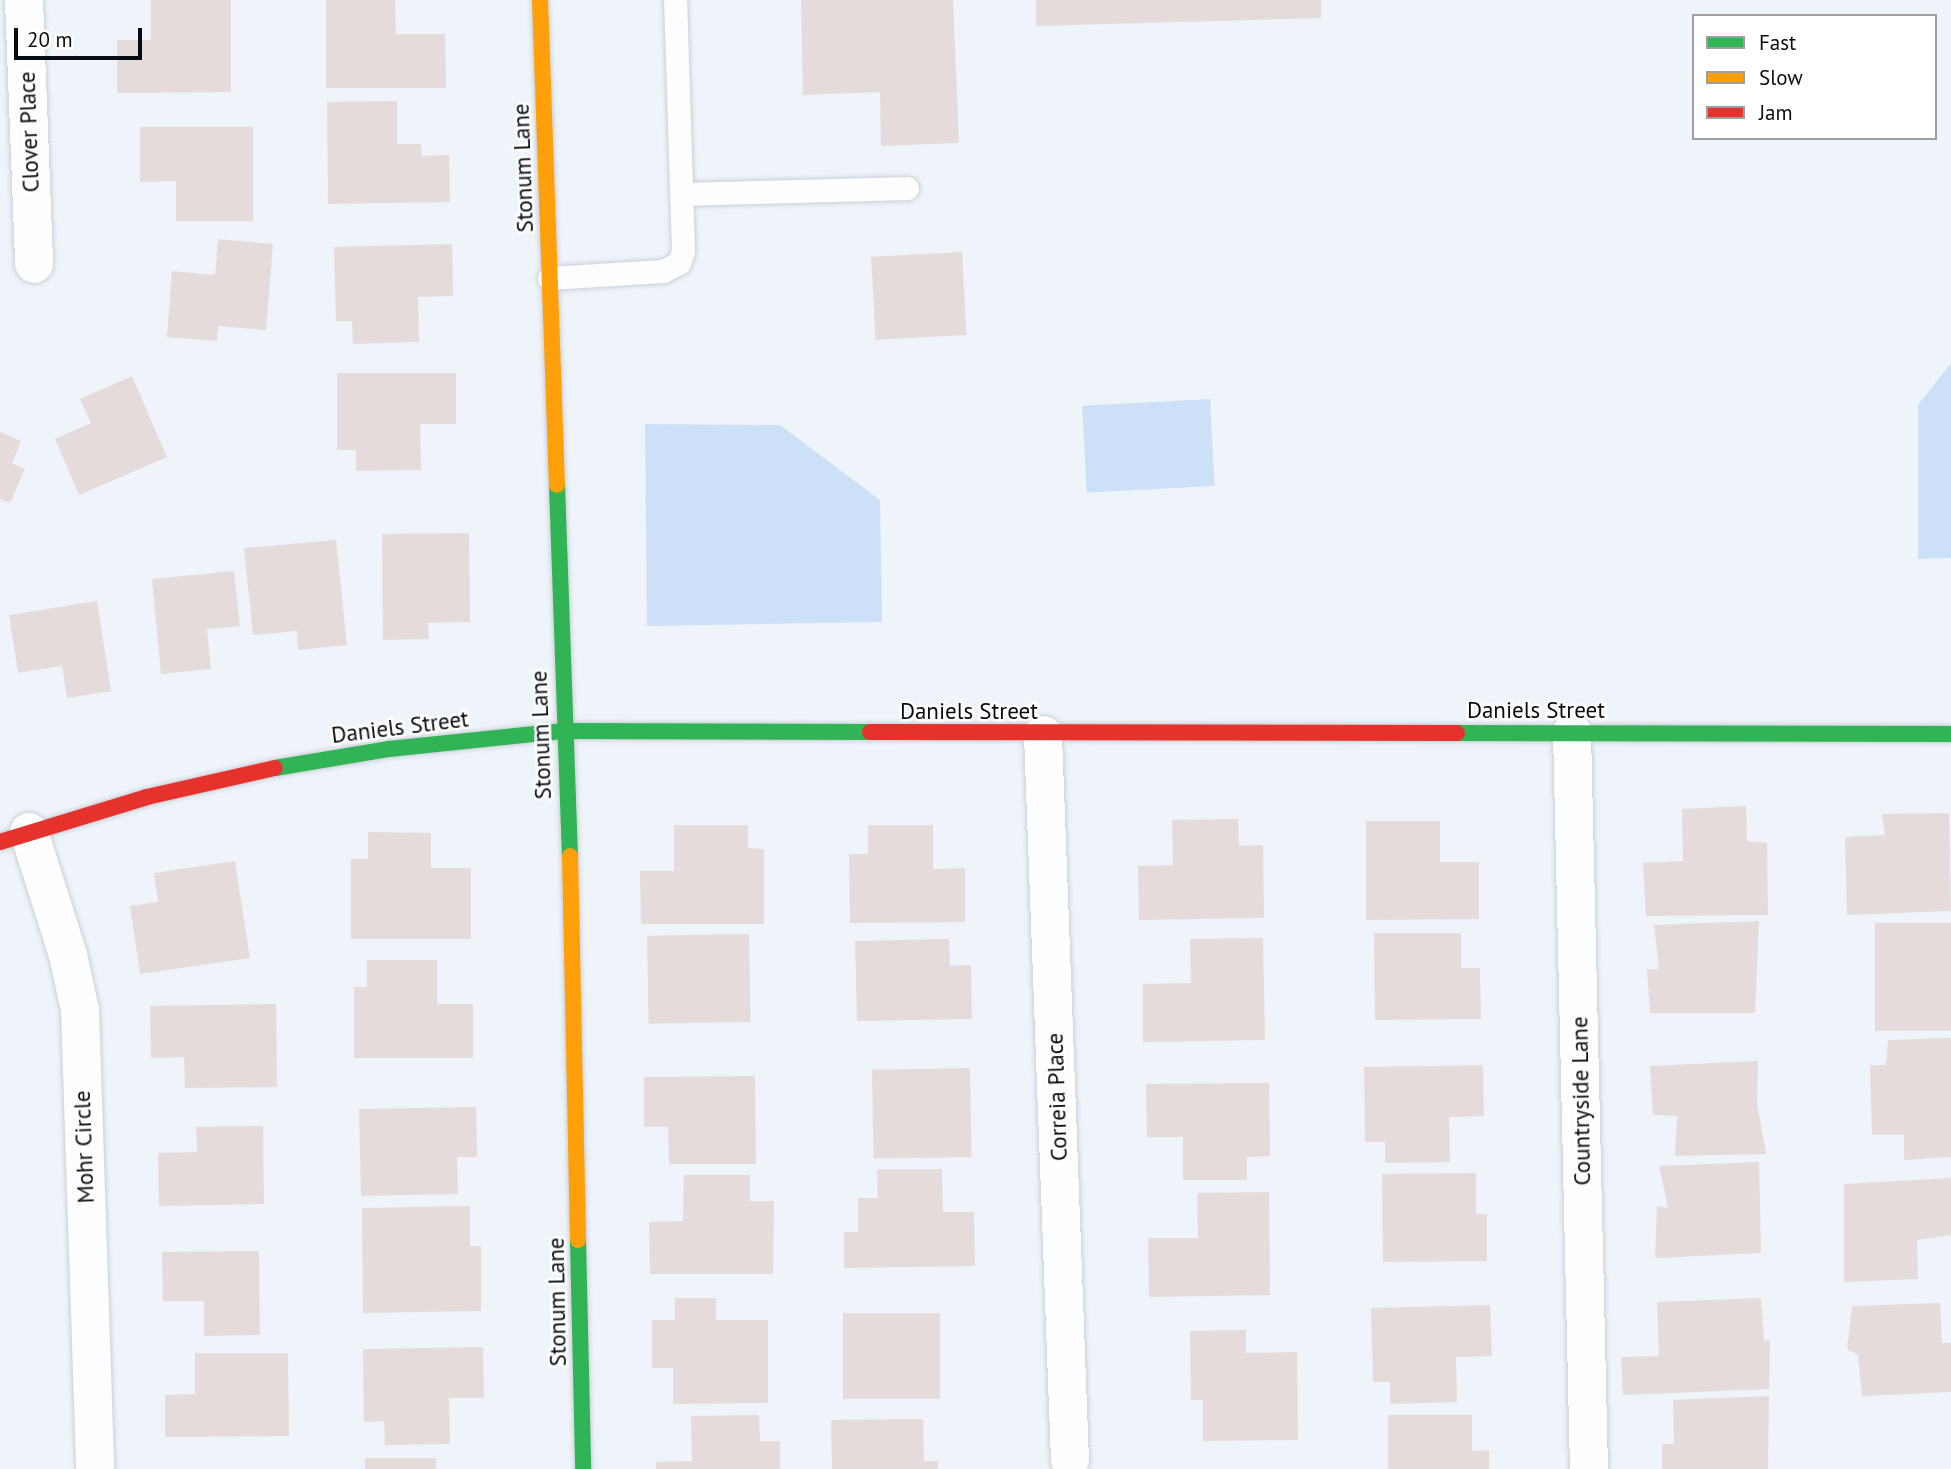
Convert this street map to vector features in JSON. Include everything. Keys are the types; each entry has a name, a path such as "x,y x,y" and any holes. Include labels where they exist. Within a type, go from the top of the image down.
{"street":[{"name":"Clover Place","path":"24,0 34,264"},
{"name":"Stonum Lane","path":"540,0 564,731 583,1469"},
{"name":"Daniels Street","path":"14,837 256,771 389,749 564,731 1951,734"},
{"name":"Countryside Lane","path":"1572,732 1589,1469"},
{"name":"Correia Place","path":"1043,734 1070,1460"},
{"name":"Mohr Circle","path":"14,837 68,954 80,1010 94,1469"}],"lane":[{"path":"549,278 663,271 679,263 683,251 675,0"},
{"path":"681,194 907,188"}],"shaded area":[{"path":"1951,363 1951,558 1918,559 1918,405"},
{"path":"1210,399 1215,486 1087,493 1082,406"},
{"path":"645,424 780,425 880,500 882,622 647,626"}],"building":[{"path":"151,0 231,0 231,92 117,93 117,40 151,40"},
{"path":"326,0 395,0 396,34 445,34 446,88 326,88"},
{"path":"801,0 953,0 959,143 881,146 880,92 803,95"},
{"path":"1036,0 1321,0 1321,18 1036,26"},
{"path":"397,101 397,144 421,144 422,156 449,155 450,202 328,204 327,102"},
{"path":"140,127 253,127 253,221 176,221 176,181 140,182"},
{"path":"218,239 273,244 266,330 218,326 217,341 167,337 172,271 215,275"},
{"path":"452,244 453,296 418,297 419,342 353,344 352,321 336,321 334,247"},
{"path":"962,252 966,335 875,340 871,257"},
{"path":"337,373 456,373 456,424 420,424 421,470 356,471 356,450 337,450"},
{"path":"132,376 167,457 79,495 55,439 91,423 80,399"},
{"path":"0,432 21,441 12,463 25,469 10,503 0,499"},
{"path":"469,533 470,622 428,623 429,639 383,640 382,534"},
{"path":"336,540 347,645 298,650 297,631 253,635 244,548"},
{"path":"234,571 240,626 207,629 211,669 161,674 152,579"},
{"path":"97,601 111,691 67,698 62,666 18,673 9,615"},
{"path":"1746,806 1747,841 1767,843 1768,915 1646,916 1643,863 1683,861 1682,809"},
{"path":"1949,813 1951,911 1847,915 1845,837 1885,835 1882,814"},
{"path":"1238,819 1239,846 1263,845 1264,918 1139,920 1138,866 1173,865 1172,820"},
{"path":"1366,821 1440,821 1440,862 1479,862 1479,919 1366,920"},
{"path":"674,825 748,825 748,848 764,849 764,924 641,924 640,871 674,871"},
{"path":"868,825 933,825 933,869 965,868 965,922 850,923 849,854 868,854"},
{"path":"368,832 431,833 431,868 471,868 471,939 351,939 351,859 368,859"},
{"path":"235,861 250,958 140,974 130,906 158,902 154,873"},
{"path":"1759,921 1755,1013 1650,1013 1647,969 1659,969 1654,925"},
{"path":"1875,923 1951,923 1951,1031 1875,1031"},
{"path":"1374,933 1461,933 1461,968 1480,968 1481,1019 1375,1020"},
{"path":"749,934 751,1022 649,1024 647,936"},
{"path":"1263,938 1265,1040 1143,1042 1143,984 1191,983 1190,939"},
{"path":"949,939 950,966 971,965 972,1019 857,1021 855,941"},
{"path":"367,960 437,960 437,1004 473,1004 473,1058 354,1058 354,987 367,987"},
{"path":"276,1004 277,1087 185,1088 184,1057 151,1058 150,1006"},
{"path":"1951,1038 1951,1157 1904,1160 1904,1135 1872,1135 1870,1065 1886,1065 1888,1040"},
{"path":"1758,1061 1757,1104 1766,1154 1675,1156 1677,1116 1653,1115 1650,1066"},
{"path":"1483,1065 1484,1116 1449,1117 1450,1162 1385,1163 1385,1142 1365,1142 1364,1067"},
{"path":"970,1068 972,1157 874,1159 872,1070"},
{"path":"755,1076 756,1164 669,1164 668,1127 644,1127 644,1077"},
{"path":"1269,1083 1270,1156 1247,1157 1247,1180 1183,1180 1183,1137 1147,1137 1146,1084"},
{"path":"476,1107 477,1157 457,1157 458,1194 361,1196 359,1109"},
{"path":"263,1126 264,1204 159,1206 158,1153 197,1152 196,1127"},
{"path":"1759,1162 1761,1253 1655,1258 1657,1206 1668,1208 1659,1166"},
{"path":"877,1169 942,1169 943,1212 974,1212 975,1266 844,1268 844,1232 858,1232 858,1198 878,1198"},
{"path":"1476,1173 1476,1214 1487,1214 1487,1261 1383,1262 1382,1174"},
{"path":"684,1175 750,1175 750,1201 774,1201 773,1274 650,1274 649,1222 683,1221"},
{"path":"1951,1178 1951,1235 1917,1240 1918,1279 1844,1282 1844,1184"},
{"path":"1269,1192 1270,1295 1149,1297 1148,1238 1198,1238 1197,1193"},
{"path":"470,1206 470,1246 481,1246 481,1311 363,1313 362,1208"},
{"path":"259,1251 260,1335 204,1336 204,1301 163,1301 162,1252"},
{"path":"675,1298 716,1298 716,1320 768,1320 768,1403 673,1404 673,1368 652,1368 652,1320 675,1320"},
{"path":"1761,1298 1764,1341 1770,1340 1769,1389 1623,1395 1621,1357 1659,1356 1657,1302"},
{"path":"1940,1303 1942,1343 1951,1343 1951,1392 1862,1396 1858,1355 1847,1349 1852,1306"},
{"path":"1490,1305 1492,1356 1456,1357 1457,1402 1390,1404 1390,1382 1373,1382 1371,1308"},
{"path":"843,1313 940,1313 940,1399 843,1399"},
{"path":"1246,1330 1246,1353 1297,1352 1298,1440 1203,1441 1203,1400 1191,1400 1190,1331"},
{"path":"483,1347 484,1398 449,1398 450,1444 385,1445 384,1421 364,1422 363,1349"},
{"path":"195,1353 288,1353 289,1436 165,1437 165,1395 195,1394"},
{"path":"1769,1396 1768,1469 1662,1469 1662,1444 1674,1444 1673,1400"},
{"path":"759,1415 760,1441 780,1441 780,1469 656,1469 656,1462 692,1461 691,1416"},
{"path":"1388,1415 1472,1415 1472,1451 1489,1450 1489,1469 1388,1469"},
{"path":"923,1419 924,1461 938,1461 938,1469 832,1469 831,1420"},
{"path":"365,1458 436,1458 436,1469 365,1469"}],"traffic: fast":[{"path":"557,485 570,856"},
{"path":"275,768 389,749 564,731 870,732"},
{"path":"1457,733 1951,734"},
{"path":"578,1240 583,1469"}],"traffic: slow":[{"path":"540,0 557,485"},
{"path":"570,856 578,1240"}],"traffic: jam":[{"path":"870,732 1457,733"},
{"path":"0,842 147,797 275,768"}]}
